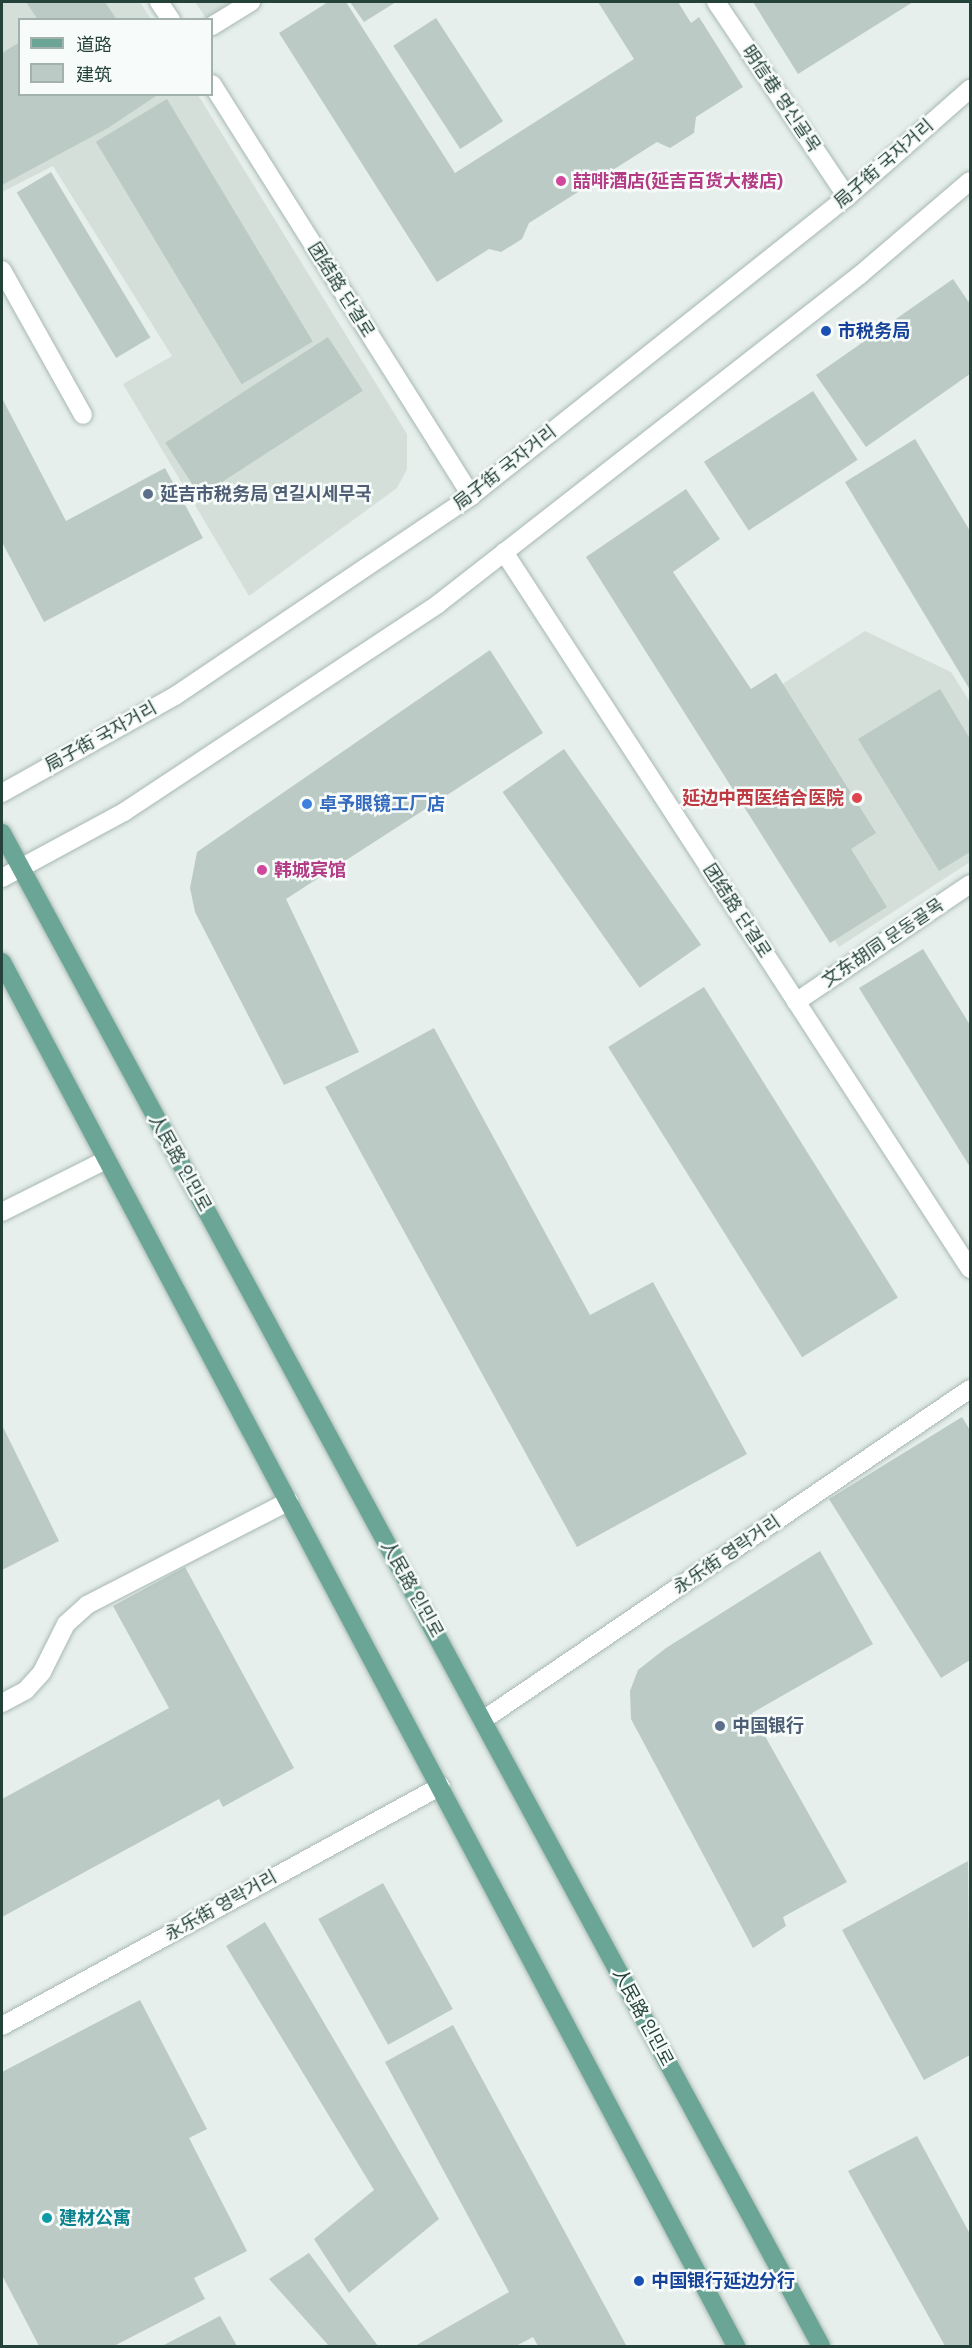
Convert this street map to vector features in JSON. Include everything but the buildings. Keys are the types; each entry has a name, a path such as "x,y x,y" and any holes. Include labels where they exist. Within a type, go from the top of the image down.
{"main road":[{"name":"人民路 인민로","path":"2,833 821,2346"},
{"path":"2,962 736,2346"}],"street":[{"path":"159,2 170,18"},
{"path":"213,25 251,2"},
{"name":"明信巷 명신골목","path":"716,2 847,197"},
{"name":"团结路 단결로","path":"213,86 471,496"},
{"name":"局子街 국자거리","path":"2,793 175,696 471,496 847,197 970,89"},
{"path":"2,878 124,812 438,604 861,274 970,181"},
{"path":"2,270 83,415"},
{"name":"团结路 단결로","path":"504,552 970,1269"},
{"name":"文东胡同 문동골목","path":"796,1002 970,884"},
{"path":"2,1212 106,1160"},
{"name":"永乐街 영락거리","path":"483,1720 970,1389"},
{"path":"2,1703 26,1690 42,1672 66,1624 87,1605 289,1501"},
{"name":"永乐街 영락거리","path":"2,2026 441,1786"}],"shaded area":[{"path":"2,2 140,2 150,18 18,18 18,96 199,96 407,434 407,469 397,488 249,596 123,384 172,356 53,166 2,192"},
{"path":"195,2 232,2 206,18"},
{"name":"延边中西医结合医院","path":"865,631 951,672 970,702 970,862 839,947 703,735"}],"place":[{"name":"喆啡酒店(延吉百货大楼店)","path":"561,181"},
{"name":"市税务局","path":"826,331"},
{"name":"延吉市税务局 연길시세무국","path":"148,494"},
{"name":"延边中西医结合医院","path":"857,798"},
{"name":"卓予眼镜工厂店","path":"307,804"},
{"name":"韩城宾馆","path":"262,870"},
{"name":"中国银行","path":"720,1726"},
{"name":"建材公寓","path":"47,2218"},
{"name":"中国银行延边分行","path":"639,2281"}]}
